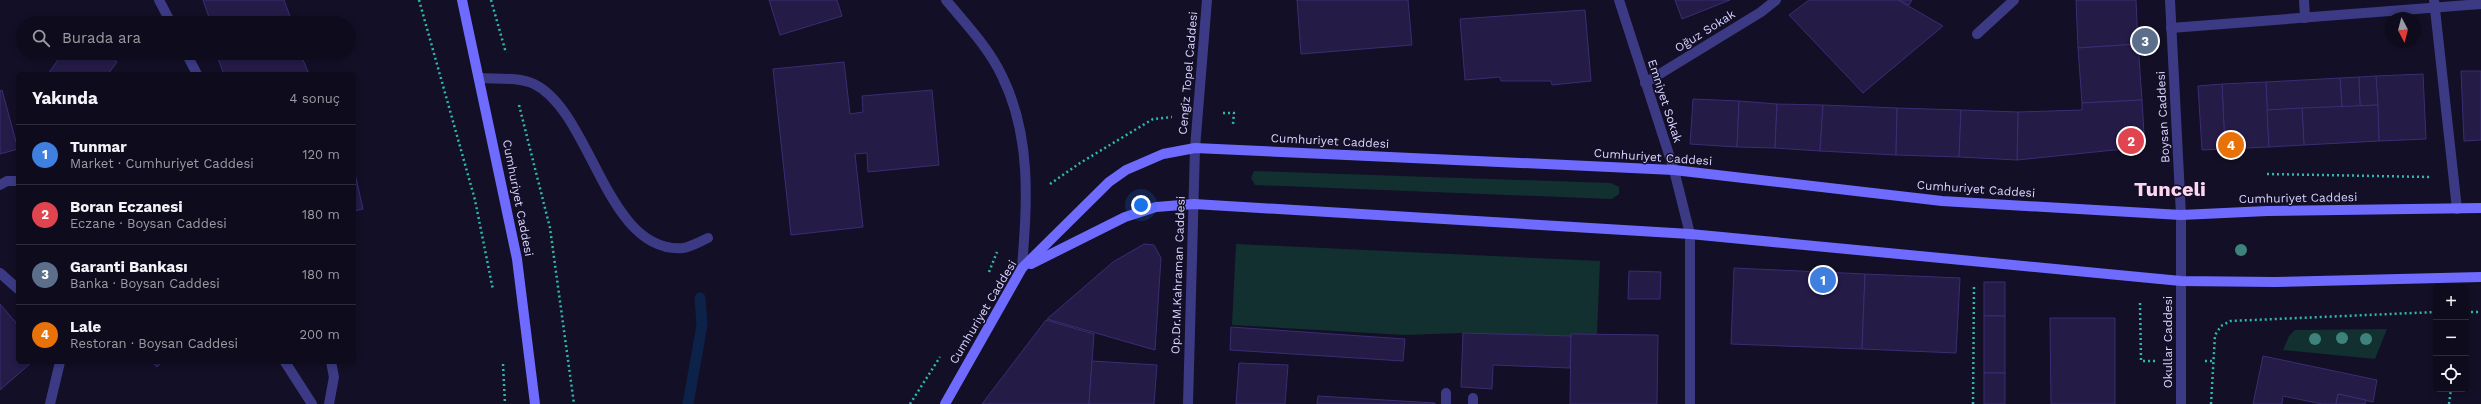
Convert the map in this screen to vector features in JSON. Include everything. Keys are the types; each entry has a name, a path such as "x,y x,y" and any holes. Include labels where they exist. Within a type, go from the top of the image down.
{"main road":[{"name":"Cumhuriyet Caddesi","path":"462,0 480,78 517,260 535,404"},
{"name":"Cumhuriyet Caddesi","path":"944,404 1022,268 1109,182 1126,170 1163,154 1195,148 1674,170 1942,201 2181,215 2267,211 2481,208"},
{"path":"1022,268 1125,217 1156,207 1194,204 1690,234 2181,281 2275,282 2481,277"}],"street":[{"path":"159,0 167,16"},
{"path":"946,0 975,34 1002,76 1020,121 1027,202 1022,268"},
{"name":"Cengiz Topel Caddesi","path":"1195,148 1207,0"},
{"name":"Emniyet Sokak","path":"1619,0 1674,170 1690,234 1690,404"},
{"name":"Oğuz Sokak","path":"1645,83 1761,12 1776,0"},
{"path":"1977,34 2014,0"},
{"name":"Boysan Caddesi","path":"2170,0 2181,215 2181,281"},
{"path":"2304,0 2305,18"},
{"path":"2171,28 2305,18 2435,4 2481,4"},
{"path":"2435,4 2457,209"},
{"path":"190,60 196,72"},
{"path":"480,78 512,80 534,84 556,100 566,112 608,190 620,209 639,232 662,246 684,248 708,238"},
{"name":"Op.Dr.M.Kahraman Caddesi","path":"1188,404 1195,148"},
{"path":"0,185 7,182 16,181"},
{"path":"0,273 16,287"},
{"name":"Okullar Caddesi","path":"2181,281 2181,404"},
{"path":"50,404 60,364"},
{"path":"286,364 312,404"},
{"path":"329,404 334,377 332,364"},
{"path":"1446,394 1446,404"}],"path":[{"path":"418,0 474,200 494,291"},
{"path":"491,0 550,228 574,404"},
{"path":"2267,174 2454,177"},
{"path":"1973,404 1974,279"},
{"path":"2211,404 2215,335 2221,326 2230,321 2433,312"},
{"path":"2469,312 2481,312"},
{"path":"502,360 505,404"},
{"path":"2448,404 2451,392"}],"green space":[{"path":"1254,171 1611,183 1619,187 1619,194 1612,199 1255,185 1251,178"},
{"path":"1236,244 1600,261 1597,334 1571,334 1571,336 1463,333 1405,335 1232,325"},
{"path":"2387,329 2375,359 2283,350 2289,336 2295,330"}],"building":[{"path":"203,0 284,0 290,16 209,16"},
{"path":"769,0 837,0 842,16 780,35"},
{"path":"1297,0 1408,0 1412,45 1301,54"},
{"path":"1675,0 1730,0 1682,19"},
{"path":"1809,0 1898,0 1943,26 1863,93 1789,15"},
{"path":"1898,0 1912,0 1909,5"},
{"path":"2076,0 2136,0 2138,44 2078,48"},
{"path":"1585,10 1591,81 1552,85 1551,81 1501,81 1500,77 1465,80 1460,19"},
{"path":"2138,44 2142,100 2082,103 2078,48"},
{"path":"58,60 114,60 117,62 110,72 49,72"},
{"path":"218,60 303,60 308,72 223,72"},
{"path":"844,62 850,114 863,112 862,96 932,90 939,165 868,172 867,153 855,154 863,227 791,235 773,69"},
{"path":"2461,71 2481,71 2481,140 2464,141"},
{"path":"2423,74 2426,139 2379,141 2376,76"},
{"path":"2376,76 2378,105 2360,106 2359,77"},
{"path":"2359,77 2360,106 2342,107 2340,78"},
{"path":"2340,78 2342,107 2267,110 2266,82"},
{"path":"2266,82 2269,147 2225,149 2222,84"},
{"path":"2222,84 2225,149 2202,150 2198,86"},
{"path":"2,90 16,142 16,150 0,154 0,91"},
{"path":"1693,99 1739,101 1737,147 1690,144"},
{"path":"2142,100 2144,134 2139,142 2131,146 2124,149 2017,160 2018,112 2082,110 2082,103"},
{"path":"1739,101 1777,104 1775,148 1737,147"},
{"path":"1777,104 1823,105 1820,151 1775,148"},
{"path":"1823,105 1897,108 1896,155 1820,151"},
{"path":"2378,105 2379,141 2304,145 2302,108"},
{"path":"1897,108 1961,110 1959,157 1896,155"},
{"path":"2302,108 2304,145 2269,147 2267,110"},
{"path":"1961,110 2018,112 2017,160 1959,157"},
{"path":"356,178 363,209 356,211"},
{"path":"1144,244 1154,245 1161,258 1155,350 1047,319 1113,262"},
{"path":"1734,268 1865,274 1862,349 1731,344"},
{"path":"1629,271 1661,272 1660,299 1628,299"},
{"path":"1865,274 1960,278 1956,353 1862,349"},
{"path":"1984,282 2005,282 2005,316 1984,316"},
{"path":"0,304 16,323 16,364 30,364 0,390"},
{"path":"1984,316 2005,316 2005,373 1984,373"},
{"path":"2050,318 2115,318 2115,404 2051,404"},
{"path":"1046,320 1094,334 1089,404 982,404"},
{"path":"1231,327 1405,339 1403,361 1230,350"},
{"path":"1463,333 1571,336 1570,368 1493,365 1492,389 1461,387"},
{"path":"1571,334 1658,335 1657,404 1570,404"},
{"path":"2263,356 2377,380 2373,402 2338,394 2336,404 2322,404 2283,396 2282,404 2253,404"},
{"path":"1092,361 1157,365 1154,404 1089,404"},
{"path":"1239,363 1288,365 1285,404 1236,404"},
{"path":"1984,373 2005,373 2005,404 1984,404"},
{"path":"2338,394 2366,400 2365,404 2336,404"},
{"path":"1318,396 1435,403 1435,404 1317,404"}],"waterway":[{"path":"688,404 702,325 700,298"}],"place":[{"name":"Garanti Bankası","path":"2145,41"},
{"name":"Boran Eczanesi","path":"2131,141"},
{"name":"Lale","path":"2231,145"},
{"name":"Tunmar","path":"1823,280"}],"district":[{"name":"Tunceli","path":"2170,189"}]}
